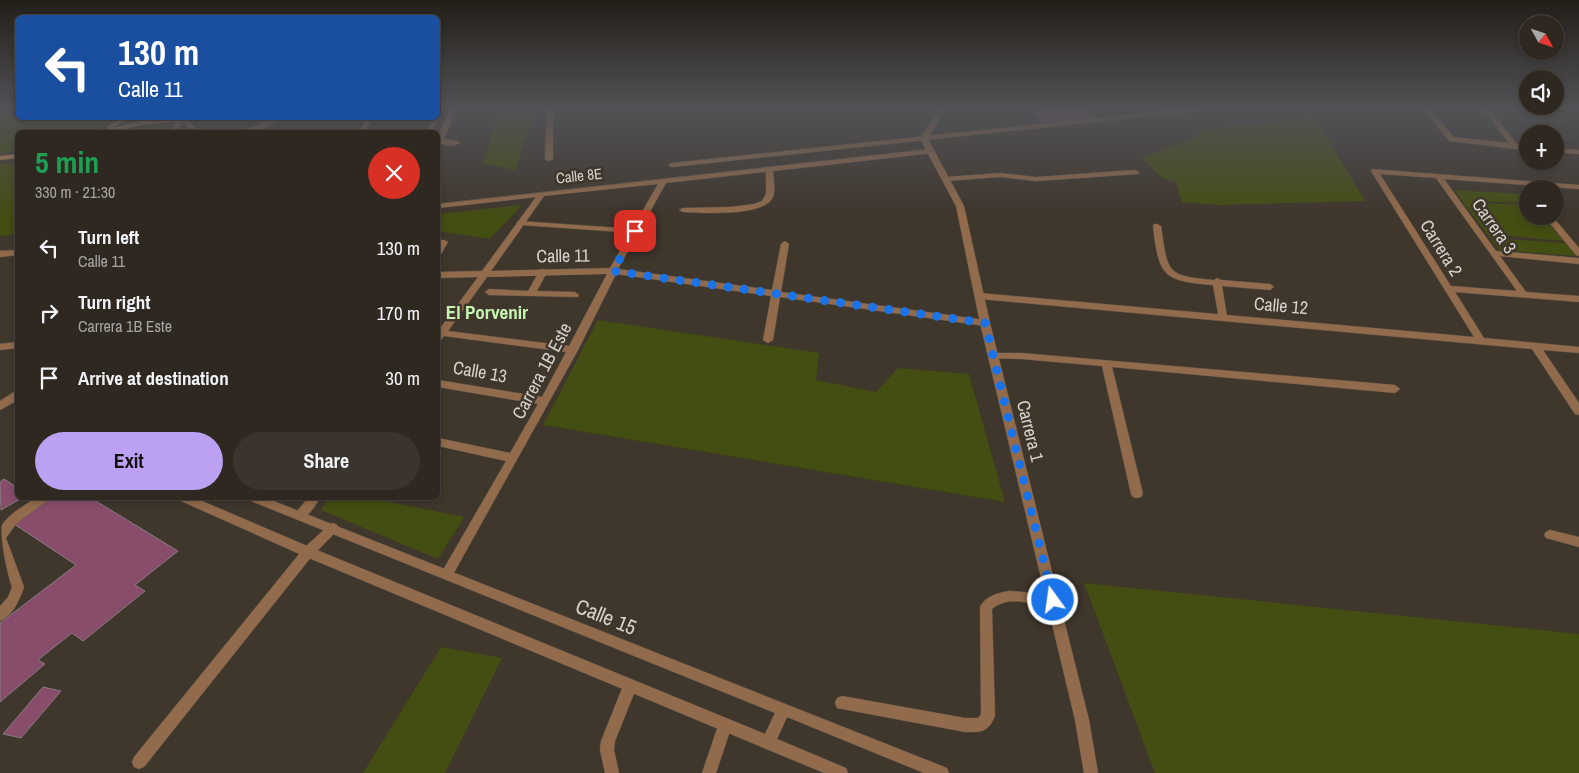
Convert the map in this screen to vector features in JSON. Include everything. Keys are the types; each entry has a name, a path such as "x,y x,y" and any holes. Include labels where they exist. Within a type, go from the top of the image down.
{"main road":[{"path":"0,158 15,156"}],"street":[{"path":"549,145 549,158"},
{"path":"672,165 865,145"},
{"name":"Carrera 1","path":"928,145 960,206 985,323 1082,720 1091,773"},
{"path":"1506,145 1519,146"},
{"name":"Calle 8E","path":"440,206 931,151"},
{"path":"1564,151 1579,152"},
{"path":"683,210 752,208 763,204 769,198 769,169"},
{"name":"Carrera 2","path":"1438,176 1375,171 1481,341"},
{"path":"946,178 1000,175 1036,179 1135,172"},
{"path":"1438,176 1519,182"},
{"name":"Carrera 3","path":"1438,176 1523,294"},
{"name":"Carrera 1B Este","path":"447,574 545,401 613,271 663,181"},
{"path":"1564,186 1579,187"},
{"path":"440,334 542,194"},
{"path":"522,222 635,231"},
{"path":"1556,225 1579,253"},
{"path":"1157,226 1161,258 1170,274 1186,280 1270,287"},
{"path":"440,249 444,242"},
{"path":"768,340 785,244"},
{"path":"0,254 15,252"},
{"path":"1494,253 1579,261"},
{"name":"Calle 11","path":"440,275 613,271 985,323"},
{"path":"532,293 544,272"},
{"path":"1217,282 1222,317"},
{"path":"1448,289 1579,299"},
{"path":"489,292 575,295"},
{"name":"Calle 12","path":"980,296 1579,350"},
{"path":"440,335 573,350"},
{"path":"0,347 15,345"},
{"path":"1535,346 1579,411"},
{"path":"993,356 1021,356 1395,389"},
{"path":"1106,363 1137,494"},
{"name":"Calle 13","path":"440,383 545,401"},
{"path":"0,406 15,397"},
{"path":"440,442 513,458"},
{"path":"0,615 13,600 18,587 0,537 3,529 12,520 40,500"},
{"path":"190,500 308,552 840,773"},
{"name":"Calle 15","path":"260,500 942,773"},
{"path":"300,515 312,500"},
{"path":"139,762 308,552 333,528"},
{"path":"1550,535 1579,542"},
{"path":"842,704 965,725 981,725 988,716 986,607 991,601 1003,596 1053,600"},
{"path":"612,773 607,750 608,741 630,686"},
{"path":"768,743 783,710"},
{"path":"709,773 725,725"}],"green space":[{"path":"0,145 15,145 15,152 0,153"},
{"path":"488,145 523,145 515,170 482,163"},
{"path":"1175,145 1332,145 1365,201 1219,205 1182,202 1176,182 1162,178 1142,158"},
{"path":"15,162 15,234 0,236 0,164"},
{"path":"1454,190 1519,194 1519,203 1475,201 1505,239 1565,243 1576,256 1499,250"},
{"path":"1483,203 1519,205 1519,225 1550,225 1564,241 1508,236"},
{"path":"522,205 490,239 440,231 440,214"},
{"path":"598,320 819,353 816,380 876,392 898,368 969,374 1005,502 543,425"},
{"path":"328,500 380,500 464,517 438,559 321,510"},
{"path":"1084,583 1579,634 1579,773 1155,773"},
{"path":"441,647 502,658 445,773 363,773"}],"building":[{"path":"4,479 15,486 15,500 18,500 1,510 0,482"},
{"path":"48,500 94,500 178,551 135,585 145,591 83,641 72,633 38,660 45,664 0,702 0,623 76,565 14,524"},
{"path":"43,687 61,691 21,738 3,734"}],"district":[{"name":"El Porvenir","path":"487,312"}],"route":[{"path":"635,231 613,271 985,323 1053,600"}]}
